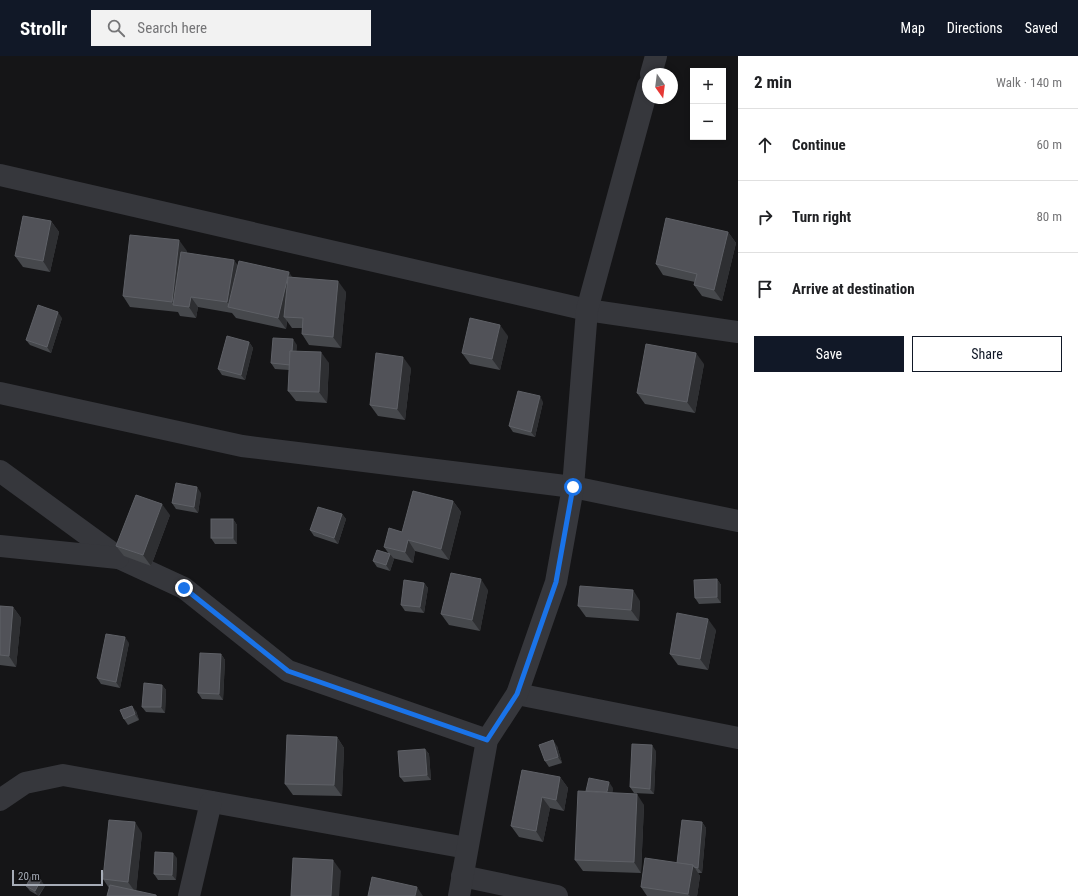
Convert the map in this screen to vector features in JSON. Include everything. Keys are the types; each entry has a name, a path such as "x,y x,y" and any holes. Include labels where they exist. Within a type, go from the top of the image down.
{"street":[{"path":"653,68 656,56"},
{"path":"558,896 461,886 487,740 517,694 556,582 573,487 587,310 643,104"},
{"path":"0,175 587,310 738,332"},
{"path":"0,393 242,446 573,487 738,521"},
{"path":"0,470 119,558 184,588 288,671 487,740"},
{"path":"0,546 119,558"},
{"path":"517,694 738,738"},
{"path":"0,800 25,783 63,775 467,848"},
{"path":"189,896 211,802"}],"building":[{"path":"23,216 51,221 43,261 15,256"},
{"path":"666,218 728,232 714,290 694,285 697,274 656,264"},
{"path":"130,235 179,240 172,302 123,296"},
{"path":"181,252 234,260 227,302 191,297 189,307 173,305"},
{"path":"239,261 289,272 278,318 228,307"},
{"path":"288,277 338,281 333,337 302,334 303,318 284,317"},
{"path":"38,305 58,312 47,347 26,340"},
{"path":"470,318 500,325 492,359 462,353"},
{"path":"227,336 249,342 241,375 218,369"},
{"path":"273,338 293,339 292,351 290,351 290,365 271,363"},
{"path":"646,344 696,353 687,402 637,393"},
{"path":"290,351 321,352 319,392 288,391"},
{"path":"376,353 403,357 397,409 370,405"},
{"path":"518,391 540,396 531,432 509,426"},
{"path":"176,483 197,487 194,507 172,503"},
{"path":"413,491 453,501 441,549 408,540 405,552 384,547 389,528 402,532"},
{"path":"136,495 162,504 143,555 116,546"},
{"path":"318,507 342,514 334,538 310,530"},
{"path":"211,519 233,519 233,538 211,538"},
{"path":"377,550 390,554 386,565 373,561"},
{"path":"451,573 481,579 472,620 441,614"},
{"path":"717,579 717,597 695,598 694,580"},
{"path":"404,580 424,583 420,607 401,605"},
{"path":"580,586 633,590 631,610 578,606"},
{"path":"0,606 13,607 9,656 0,655"},
{"path":"677,613 708,619 700,659 670,654"},
{"path":"106,634 125,637 116,682 97,678"},
{"path":"200,653 221,654 219,694 198,693"},
{"path":"144,683 162,685 161,707 142,707"},
{"path":"132,706 135,714 124,719 120,710"},
{"path":"287,735 337,737 334,785 285,784"},
{"path":"553,740 558,757 545,761 539,745"},
{"path":"632,744 652,745 650,789 630,787"},
{"path":"425,749 427,775 400,777 398,751"},
{"path":"522,770 560,777 556,800 542,797 536,831 511,826"},
{"path":"589,778 609,782 607,792 586,791"},
{"path":"578,791 637,794 634,862 575,860"},
{"path":"109,820 135,822 128,882 103,879"},
{"path":"682,820 702,822 698,868 694,867 693,865 677,863"},
{"path":"155,852 173,853 172,875 154,874"},
{"path":"293,858 333,860 331,896 291,896"},
{"path":"645,858 693,865 688,894 641,887"},
{"path":"32,875 41,880 35,891 26,886"},
{"path":"372,877 417,887 415,896 368,896"},
{"path":"110,885 156,895 156,896 107,896"}],"route":[{"path":"184,588 288,671 487,740 517,694 556,582 573,487"}]}
